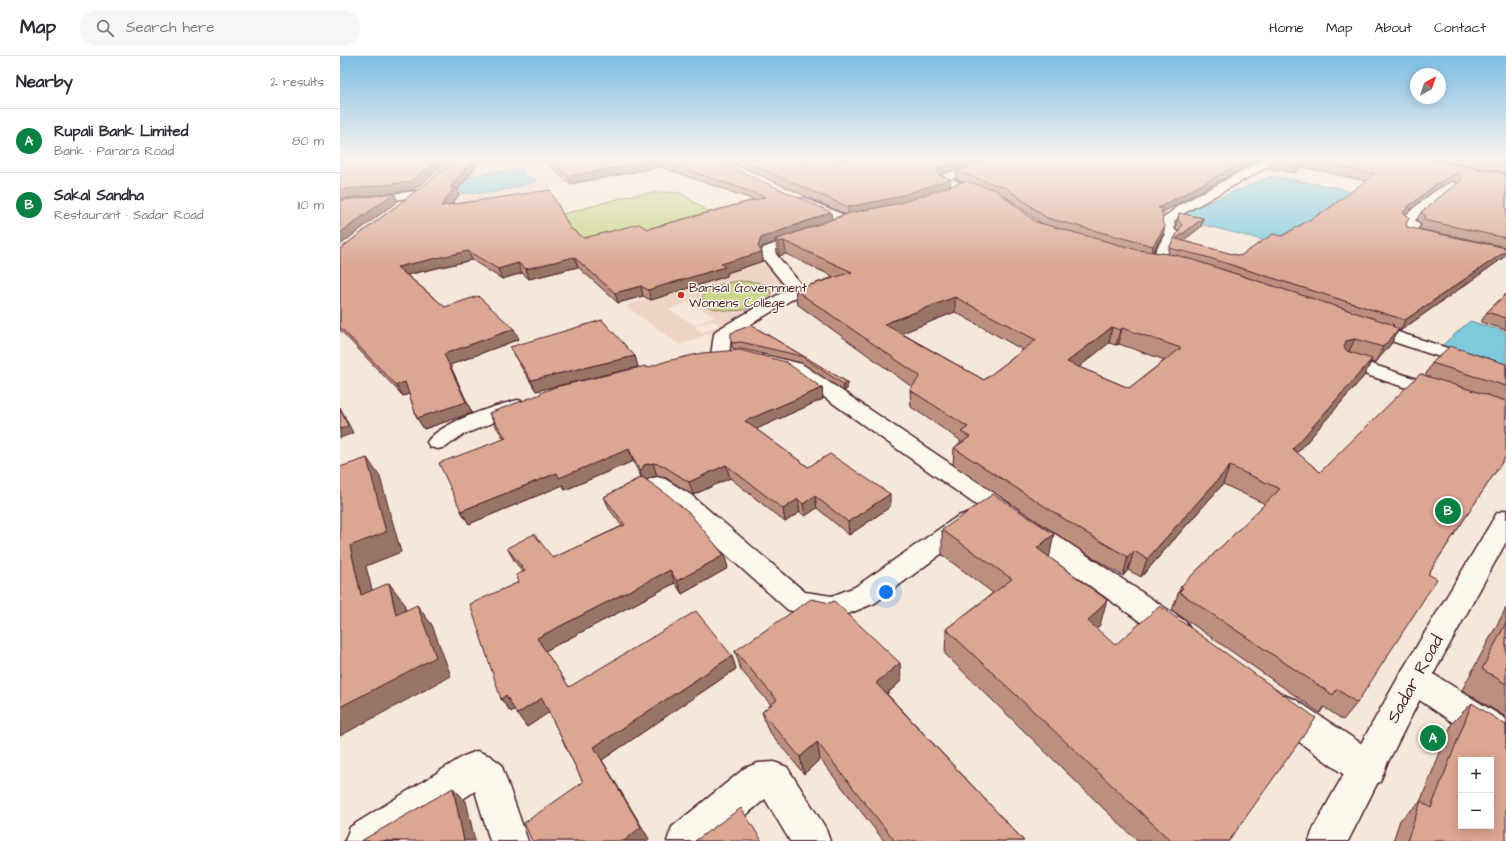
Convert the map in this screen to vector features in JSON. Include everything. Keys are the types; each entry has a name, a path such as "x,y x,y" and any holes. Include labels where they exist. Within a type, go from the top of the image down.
{"street":[{"path":"340,204 389,196"},
{"path":"400,207 415,196"},
{"path":"792,196 847,221"},
{"path":"933,198 940,196"},
{"path":"1157,261 1172,233 1167,230 1169,226 1167,220 1182,209 1207,196"},
{"path":"1438,196 1420,209 1407,222 1414,225 1409,232 1448,241"},
{"path":"829,228 860,217"},
{"path":"816,232 768,251 768,256 796,288 796,292 723,334 709,358 742,355 795,368 991,505 1141,606 1191,643"},
{"path":"1140,259 1174,264"},
{"path":"1351,322 1506,373"},
{"path":"1347,362 1461,400"},
{"path":"438,442 454,430 539,398"},
{"path":"658,486 682,501 798,602 833,608 865,595 991,505"},
{"name":"Sadar Road","path":"1328,841 1414,679 1506,519"},
{"path":"1414,679 1506,738"},
{"path":"1267,698 1367,769"},
{"path":"364,841 477,769 488,777 509,841"},
{"path":"686,841 758,781 774,780 811,841"}],"shaded area":[{"path":"440,196 501,196 424,209"},
{"name":"Barisal Government Womens College","path":"719,242 816,291 680,345 626,306 680,288","holes":["688,302 714,316 715,316 695,325 669,310","712,320 720,325 702,332 694,327"]}],"green space":[{"path":"630,196 684,196 712,214 564,248 542,220"},
{"path":"739,281 756,282 768,286 771,293 758,305 740,310 721,310 704,305 702,297 714,287"}],"water":[{"path":"1224,196 1348,196 1311,226 1270,242 1185,220 1180,214"},
{"path":"1470,321 1506,332 1506,370 1438,349"}],"building":[{"path":"376,196 390,196 340,233 340,201"},
{"path":"410,196 449,196 441,206 512,196 553,196 570,228 584,238 639,224 647,229 766,197 762,196 795,196 831,212 761,238 758,247 762,252 721,264 725,267 648,290 641,286 615,293 574,257 526,269 518,263 498,269 468,251 397,267 445,307 478,296 514,329 444,354 466,402 417,418 405,382 396,385 340,327 340,249"},
{"path":"822,196 900,196 893,198 848,207"},
{"path":"922,196 1003,196 1036,222 1138,250 1176,255 1394,325 1392,326 1399,329 1383,347 1355,339 1346,341 1344,347 1347,351 1372,359 1293,449 1320,472 1420,374 1506,401 1506,456 1428,574 1437,579 1357,703 1337,689 1333,695 1179,592 1183,588 1181,586 1280,489 1230,466 1147,559 1134,551 1128,557 1083,531 954,448 970,437 961,432 968,427 910,390 920,376 795,290 852,272 784,241 778,242 775,240 850,213 901,203","holes":["955,297 1036,340 984,380 884,324","1112,327 1120,330 1122,328 1181,348 1129,388 1067,362"]},
{"path":"1016,196 1181,196 1158,208 1164,209 1161,211 1163,217 1162,222 1165,226 1153,246 1047,218"},
{"path":"1346,196 1422,196 1403,213 1409,218 1406,223 1407,227 1506,248 1506,251 1405,320 1203,256 1169,248 1182,225 1178,220 1179,213 1203,218 1176,239 1240,256 1273,234 1282,236 1328,209"},
{"path":"1441,196 1506,196 1506,238 1424,220 1426,216 1421,212"},
{"path":"1506,294 1506,318 1487,312"},
{"path":"602,320 635,356 531,380 510,347"},
{"path":"751,325 847,382 843,384 801,356 741,342 731,343 731,333"},
{"path":"1450,346 1506,364 1506,386 1432,363"},
{"path":"740,350 786,362 822,388 745,421 808,467 830,454 890,494 848,522 815,496 803,504 798,499 783,509 726,465 689,482 662,465 653,463 644,465 640,472 629,449 559,478 557,473 461,511 439,463 506,438 489,413 541,394 540,393 555,387 645,366 646,368 667,361 702,353"},
{"path":"340,409 348,426 340,429"},
{"path":"367,458 386,532 350,546 361,595 389,583 396,615 417,605 436,657 340,707 340,467"},
{"path":"642,477 668,495 691,515 724,555 677,581 670,570 537,638 569,687 696,611 732,656 594,747 641,827 624,841 532,841 524,823 583,782 542,698 517,714 506,695 501,699 470,604 519,582 516,575 525,571 507,548 534,534 553,558 625,525 604,497"},
{"path":"993,494 1054,534 1037,548 1107,600 1088,621 1115,645 1160,606 1316,718 1229,841 1171,841 946,629 1012,579 942,530"},
{"path":"811,599 830,603 834,601 900,663 876,683 1024,841 895,841 817,742 800,757 762,712 777,700 735,651"},
{"path":"1506,623 1506,684 1482,669"},
{"path":"1472,703 1506,725 1506,841 1407,841 1421,801 1431,808"},
{"path":"453,788 464,841 361,841"},
{"path":"741,808 762,841 695,841"}],"place":[{"name":"Barisal Government Womens College","path":"681,295"},
{"name":"Sakal Sandha","path":"1448,511"},
{"name":"Rupali Bank Limited","path":"1433,738"}]}
